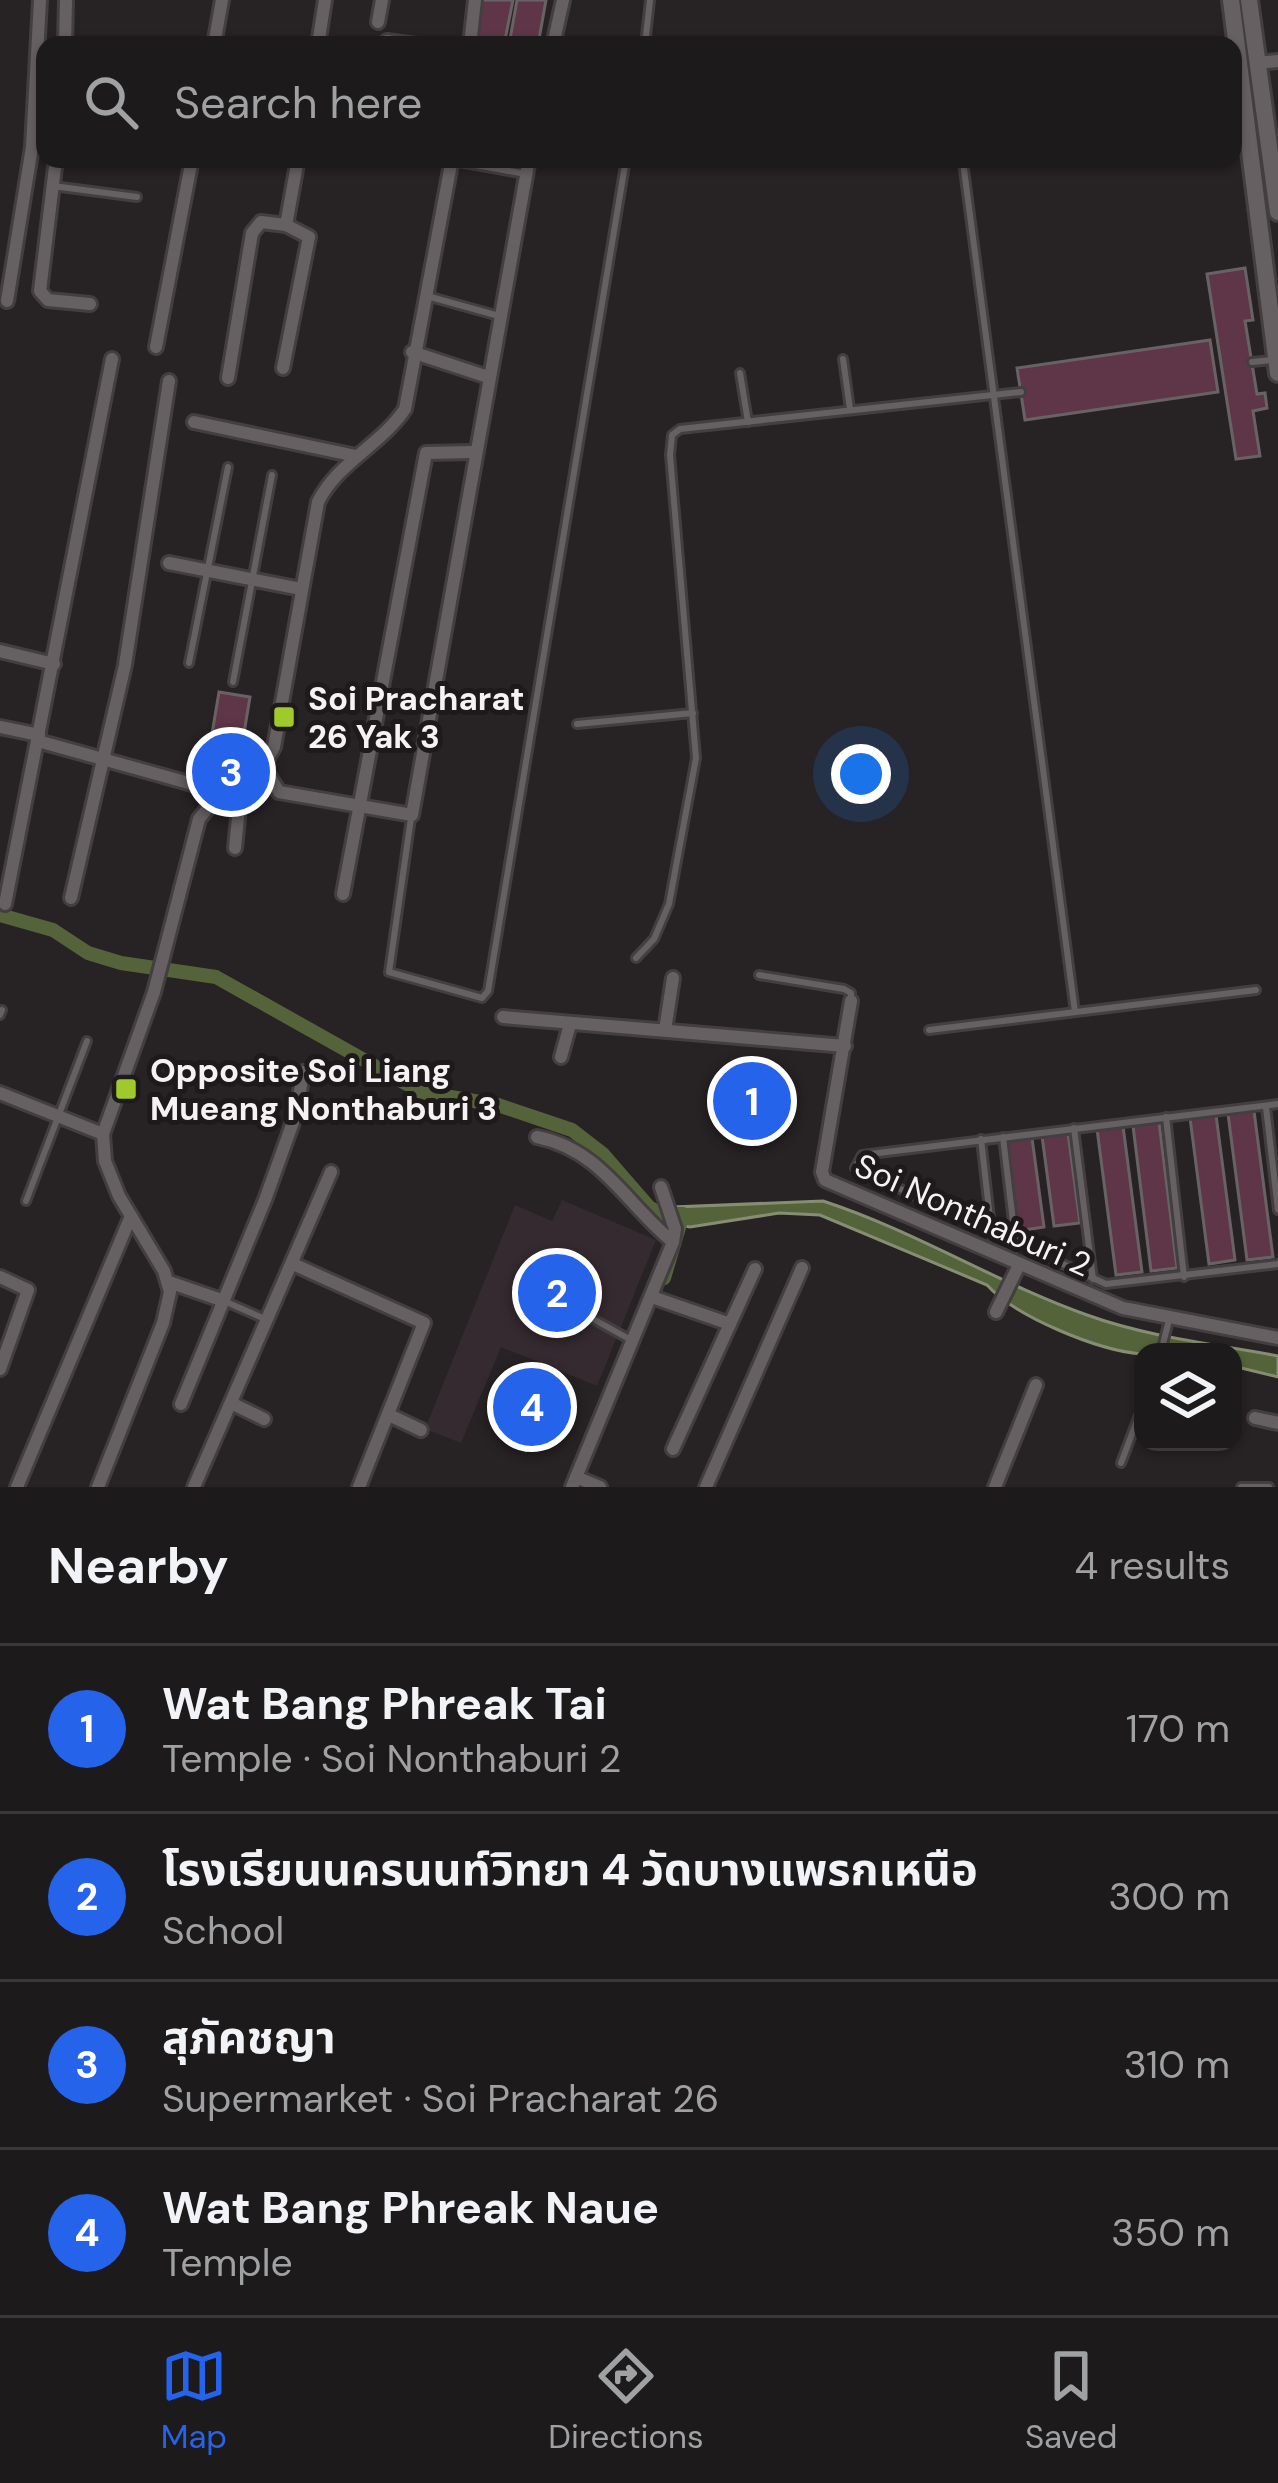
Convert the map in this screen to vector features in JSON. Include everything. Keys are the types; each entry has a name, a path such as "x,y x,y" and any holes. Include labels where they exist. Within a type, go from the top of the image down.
{"main road":[{"path":"1231,0 1236,36"},
{"path":"1250,0 1278,212"},
{"path":"1242,88 1277,367"}],"street":[{"path":"38,36 40,0"},
{"path":"64,36 66,0"},
{"path":"216,36 222,0"},
{"path":"319,36 325,0"},
{"path":"378,22 382,0"},
{"path":"471,36 475,0"},
{"path":"555,36 562,0"},
{"path":"1257,63 1278,61"},
{"path":"7,301 32,147 36,74"},
{"path":"55,168 40,291 48,300 90,304"},
{"path":"156,347 189,168"},
{"path":"286,225 296,168"},
{"path":"98,1487 163,1323 169,1282 105,1161 103,1133 154,992 199,819 220,792 262,764 274,747 318,502 356,456 393,427 406,409 412,352 450,168"},
{"path":"262,764 279,792 412,815 527,168"},
{"path":"228,378 255,224 286,225 309,237 283,368"},
{"path":"412,352 488,377"},
{"path":"5,904 112,359"},
{"path":"71,898 106,761 169,381"},
{"path":"194,422 356,456"},
{"path":"343,894 425,453 473,452"},
{"path":"169,563 302,589"},
{"path":"0,651 54,664"},
{"path":"0,727 220,792"},
{"path":"235,848 242,777"},
{"path":"0,842 17,845"},
{"path":"665,1030 673,978"},
{"name":"Soi Nonthaburi 2","path":"851,1001 821,1176 1016,1271 1123,1308 1278,1337"},
{"path":"502,1018 845,1046"},
{"path":"561,1058 570,1024"},
{"path":"181,1404 297,1111 303,1072"},
{"path":"0,1093 103,1133"},
{"path":"537,1137 592,1159 638,1213 675,1236"},
{"path":"194,1487 332,1172"},
{"path":"600,1487 574,1482 675,1236 661,1186"},
{"path":"16,1487 131,1216"},
{"path":"293,1264 424,1323 358,1487"},
{"path":"706,1487 802,1268"},
{"path":"673,1449 755,1269"},
{"path":"998,1309 1016,1271"},
{"path":"0,1276 28,1290 0,1369"},
{"path":"169,1282 224,1301"},
{"path":"652,1297 730,1324"},
{"path":"994,1487 1036,1385"},
{"path":"231,1403 264,1419"},
{"path":"389,1415 421,1430"},
{"path":"1255,1418 1278,1423"}],"lane":[{"path":"646,36 650,0"},
{"path":"494,168 526,174"},
{"path":"412,815 389,972 482,998 488,991 625,168"},
{"path":"964,168 1076,1012"},
{"path":"53,186 137,196"},
{"path":"423,296 499,316"},
{"path":"843,359 850,409"},
{"path":"1252,362 1277,367"},
{"path":"740,373 748,422"},
{"path":"636,958 654,939 669,904 695,758 671,439 680,430 1021,392"},
{"path":"189,663 227,466"},
{"path":"233,682 272,475"},
{"path":"577,724 694,713"},
{"path":"759,975 844,989 851,993 851,1001"},
{"path":"929,1030 1256,990"},
{"path":"26,1201 87,1041"},
{"path":"1278,1104 862,1155 855,1168 1016,1247 1115,1285 1278,1264"},
{"path":"1265,1107 1278,1210"},
{"path":"1166,1117 1184,1277"},
{"path":"1074,1128 1094,1279"},
{"path":"1003,1136 1016,1247"},
{"path":"981,1139 992,1236"},
{"path":"548,1294 632,1340"},
{"path":"224,1301 268,1320"},
{"path":"1163,1343 1170,1317"},
{"path":"1121,1463 1134,1429"},
{"path":"1241,1487 1269,1487"}],"shaded area":[{"path":"562,1200 656,1240 597,1386 501,1347 461,1443 425,1429 515,1205 552,1221"},
{"path":"823,1201 1087,1315 1206,1343 1134,1343 1134,1353 1123,1351 1037,1320 987,1285 820,1215 779,1213 690,1227 678,1225 674,1207"},
{"path":"1242,1349 1278,1356 1278,1377 1242,1368"}],"building":[{"path":"481,0 513,0 506,36 475,36"},
{"path":"517,0 546,0 540,36 511,36"},
{"path":"1245,268 1253,320 1245,321 1257,394 1265,393 1267,408 1253,411 1260,456 1236,459 1207,274"},
{"path":"1210,340 1218,392 1025,420 1017,368"},
{"path":"219,692 250,697 241,751 210,746"},
{"path":"1254,1111 1273,1257 1247,1260 1228,1114"},
{"path":"1216,1115 1235,1260 1209,1264 1190,1118"},
{"path":"1159,1122 1177,1268 1151,1271 1133,1126"},
{"path":"1123,1126 1142,1272 1116,1275 1097,1129"},
{"path":"1068,1133 1080,1223 1054,1226 1042,1136"},
{"path":"1032,1138 1044,1227 1018,1231 1006,1141"}],"waterway":[{"path":"0,915 53,930 88,953 121,963 216,977 421,1092 498,1105 572,1130 603,1154 649,1207 661,1214 681,1214"},
{"path":"664,1278 683,1214"}],"place":[{"name":"Soi Pracharat 26 Yak 3","path":"284,717"},
{"name":"สุภัคชญา","path":"231,772"},
{"name":"Opposite Soi Liang Mueang Nonthaburi 3","path":"126,1089"},
{"name":"Wat Bang Phreak Tai","path":"752,1101"},
{"name":"โรงเรียนนครนนท์วิทยา 4 วัดบางแพรกเหนือ","path":"557,1293"},
{"name":"Wat Bang Phreak Naue","path":"532,1407"}]}
